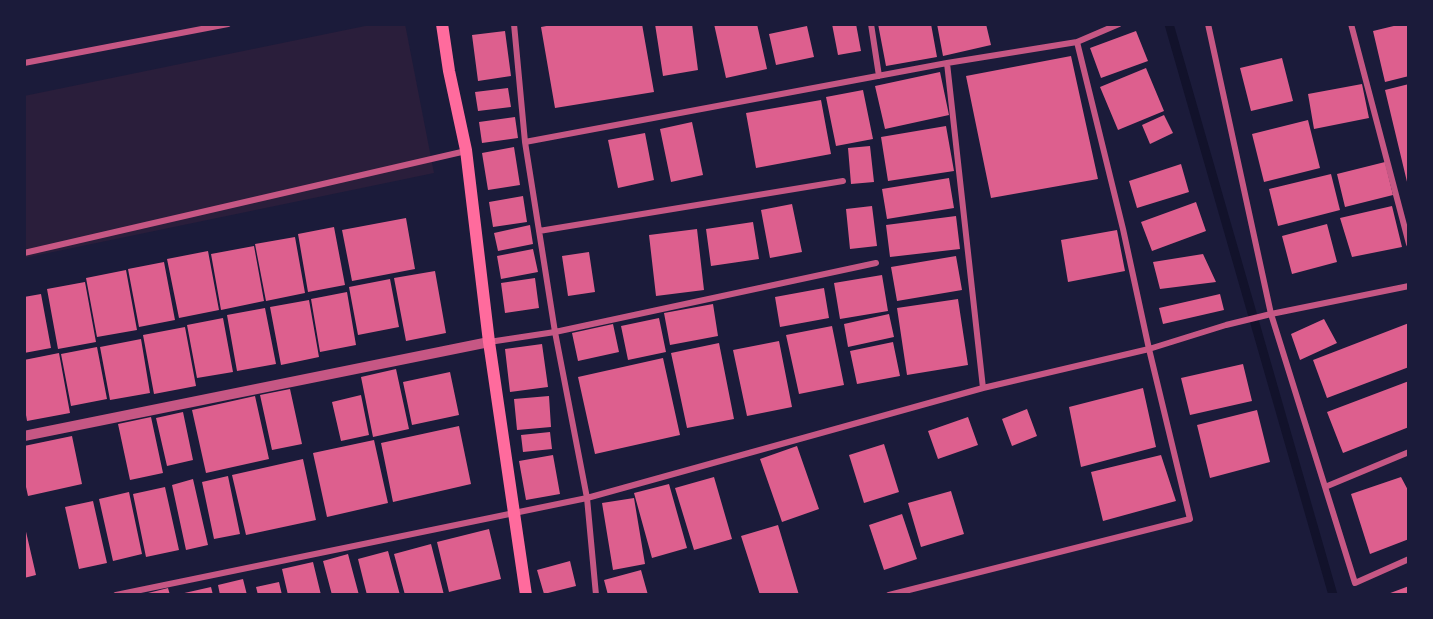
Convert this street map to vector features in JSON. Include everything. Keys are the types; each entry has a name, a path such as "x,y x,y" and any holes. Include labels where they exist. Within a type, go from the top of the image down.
{"main road":[{"path":"442,24 449,71 466,150 489,342 526,595"}],"street":[{"path":"24,63 228,24"},
{"path":"514,24 525,142 555,332 587,498 596,595"},
{"path":"871,24 879,76"},
{"path":"525,142 947,63 1077,42 1119,24"},
{"path":"1208,24 1269,314 1355,584 1409,559"},
{"path":"1352,24 1409,244"},
{"path":"889,595 1190,519 1149,349 1124,229 1077,42"},
{"path":"947,63 983,388"},
{"path":"24,254 466,150"},
{"path":"539,231 843,182"},
{"path":"24,436 489,342 555,332 876,263"},
{"path":"116,595 587,498 983,388 1149,349 1269,314 1409,286"},
{"path":"1325,487 1409,452"}],"shaded area":[{"path":"375,24 405,24 434,173 24,258 24,96"}],"building":[{"path":"557,24 642,24 654,92 555,108 541,27"},
{"path":"655,24 692,24 698,70 663,76"},
{"path":"714,24 757,24 767,69 726,78"},
{"path":"832,24 856,24 861,51 838,55"},
{"path":"878,24 931,24 937,57 886,66"},
{"path":"937,24 986,24 991,45 943,56"},
{"path":"1409,24 1409,76 1385,82 1373,31"},
{"path":"807,26 814,57 776,65 769,34"},
{"path":"505,31 511,76 478,81 472,35"},
{"path":"1136,31 1148,61 1101,78 1090,48"},
{"path":"1071,56 1098,179 991,198 966,76"},
{"path":"1282,58 1293,101 1251,111 1240,68"},
{"path":"1146,68 1164,111 1118,130 1100,87"},
{"path":"940,72 949,115 885,129 875,86"},
{"path":"1362,84 1369,118 1314,129 1308,94"},
{"path":"1409,84 1409,185 1408,186 1385,90"},
{"path":"508,88 511,107 478,111 475,92"},
{"path":"863,90 873,139 836,146 826,97"},
{"path":"821,100 831,154 756,168 746,113"},
{"path":"1164,115 1173,133 1150,144 1142,125"},
{"path":"515,117 518,138 482,143 479,122"},
{"path":"1308,120 1320,168 1264,182 1252,134"},
{"path":"692,122 703,175 671,182 660,129"},
{"path":"946,126 954,171 888,181 881,137"},
{"path":"645,133 654,180 618,188 608,140"},
{"path":"870,146 874,182 851,184 848,148"},
{"path":"514,147 520,185 488,190 482,153"},
{"path":"1385,162 1393,195 1345,207 1337,174"},
{"path":"1181,164 1189,192 1137,208 1129,181"},
{"path":"1331,174 1340,210 1278,226 1269,189"},
{"path":"949,178 954,208 887,219 882,189"},
{"path":"523,196 527,222 493,227 489,202"},
{"path":"1196,202 1206,231 1152,251 1141,222"},
{"path":"792,204 802,252 770,258 761,210"},
{"path":"872,206 877,246 850,249 846,209"},
{"path":"1392,206 1402,247 1352,257 1340,218"},
{"path":"956,216 960,249 890,257 886,225"},
{"path":"406,218 415,269 352,281 342,230"},
{"path":"753,222 759,259 711,266 706,229"},
{"path":"1327,224 1337,262 1292,274 1282,236"},
{"path":"530,225 533,244 498,251 494,233"},
{"path":"334,227 345,285 308,292 298,234"},
{"path":"697,229 704,290 656,296 649,235"},
{"path":"1117,230 1125,271 1068,282 1061,240"},
{"path":"295,237 305,293 266,301 255,244"},
{"path":"254,246 264,301 221,310 211,254"},
{"path":"533,249 538,272 501,279 497,256"},
{"path":"208,251 219,310 179,318 167,259"},
{"path":"589,252 595,292 568,296 562,256"},
{"path":"1203,254 1216,282 1160,289 1153,262"},
{"path":"956,256 962,290 897,301 891,267"},
{"path":"164,262 175,320 139,327 128,269"},
{"path":"126,270 137,330 97,337 86,278"},
{"path":"435,271 446,333 406,341 394,278"},
{"path":"882,275 888,311 840,319 834,283"},
{"path":"535,278 539,308 505,313 501,283"},
{"path":"390,279 399,327 358,335 349,287"},
{"path":"85,282 96,342 58,349 47,289"},
{"path":"824,288 829,318 780,327 775,297"},
{"path":"347,292 356,345 320,352 311,299"},
{"path":"41,294 51,348 24,353 24,297"},
{"path":"1220,294 1224,310 1163,324 1159,308"},
{"path":"958,299 968,365 907,375 897,308"},
{"path":"309,300 319,357 281,365 270,307"},
{"path":"713,304 718,336 670,345 664,313"},
{"path":"265,308 276,364 237,371 227,315"},
{"path":"889,314 894,337 848,347 844,324"},
{"path":"223,318 233,372 197,378 187,325"},
{"path":"659,318 666,352 628,360 621,326"},
{"path":"1324,319 1337,343 1300,360 1291,334"},
{"path":"1409,323 1409,367 1327,398 1313,360"},
{"path":"613,324 619,352 578,361 572,333"},
{"path":"832,326 844,385 799,394 786,335"},
{"path":"185,327 196,386 154,394 143,335"},
{"path":"141,339 150,393 110,400 100,347"},
{"path":"779,341 792,407 747,416 733,350"},
{"path":"893,342 900,376 857,384 850,351"},
{"path":"719,343 734,419 687,428 671,353"},
{"path":"542,344 548,387 510,392 505,349"},
{"path":"97,347 107,399 71,406 61,354"},
{"path":"59,353 70,413 27,421 24,403 24,360"},
{"path":"663,358 680,435 595,454 578,377"},
{"path":"1243,364 1252,401 1190,415 1181,378"},
{"path":"396,369 409,429 373,437 361,377"},
{"path":"450,372 459,415 412,425 403,382"},
{"path":"1409,381 1409,427 1343,453 1327,412"},
{"path":"1143,388 1156,447 1081,467 1069,407"},
{"path":"290,389 302,444 272,450 260,395"},
{"path":"361,395 369,435 341,441 332,402"},
{"path":"255,396 269,459 206,473 192,410"},
{"path":"549,396 551,427 517,430 514,399"},
{"path":"1027,409 1037,436 1012,446 1002,419"},
{"path":"1257,410 1270,462 1210,478 1197,425"},
{"path":"183,412 193,460 167,466 156,418"},
{"path":"151,417 163,473 130,480 118,424"},
{"path":"968,417 978,445 938,459 928,431"},
{"path":"459,426 471,484 393,502 381,443"},
{"path":"550,432 552,449 523,452 521,435"},
{"path":"72,436 82,484 28,496 24,478 24,446"},
{"path":"374,440 388,503 327,517 313,453"},
{"path":"884,444 899,492 864,503 849,455"},
{"path":"797,446 819,509 782,522 760,459"},
{"path":"553,455 560,494 526,500 519,461"},
{"path":"1161,455 1176,501 1103,521 1091,472"},
{"path":"303,459 316,520 246,535 232,475"},
{"path":"228,476 240,534 214,539 202,482"},
{"path":"714,477 732,539 694,550 675,488"},
{"path":"1401,477 1409,492 1409,539 1370,554 1351,494"},
{"path":"193,479 208,545 186,550 172,485"},
{"path":"669,484 687,548 652,558 634,493"},
{"path":"165,487 179,550 146,557 133,494"},
{"path":"951,491 964,534 921,547 908,503"},
{"path":"129,492 142,554 113,561 99,499"},
{"path":"634,498 645,564 613,570 602,503"},
{"path":"93,501 107,563 79,569 65,507"},
{"path":"902,514 917,559 884,570 869,525"},
{"path":"24,523 36,575 24,578"},
{"path":"778,525 799,595 760,595 741,536"},
{"path":"489,529 501,579 449,592 437,542"},
{"path":"431,544 444,595 405,595 394,554"},
{"path":"388,551 400,595 367,595 358,559"},
{"path":"348,554 359,595 332,595 323,561"},
{"path":"570,561 576,586 544,594 537,570"},
{"path":"313,562 321,595 288,595 282,569"},
{"path":"641,570 648,595 608,595 604,580"},
{"path":"243,579 247,595 220,595 218,585"},
{"path":"279,582 282,595 258,595 256,587"},
{"path":"1409,586 1409,595 1385,595"},
{"path":"211,587 213,595 180,594"},
{"path":"168,588 170,595 144,595 144,594"}],"waterway":[{"path":"1169,24 1333,595"}]}
